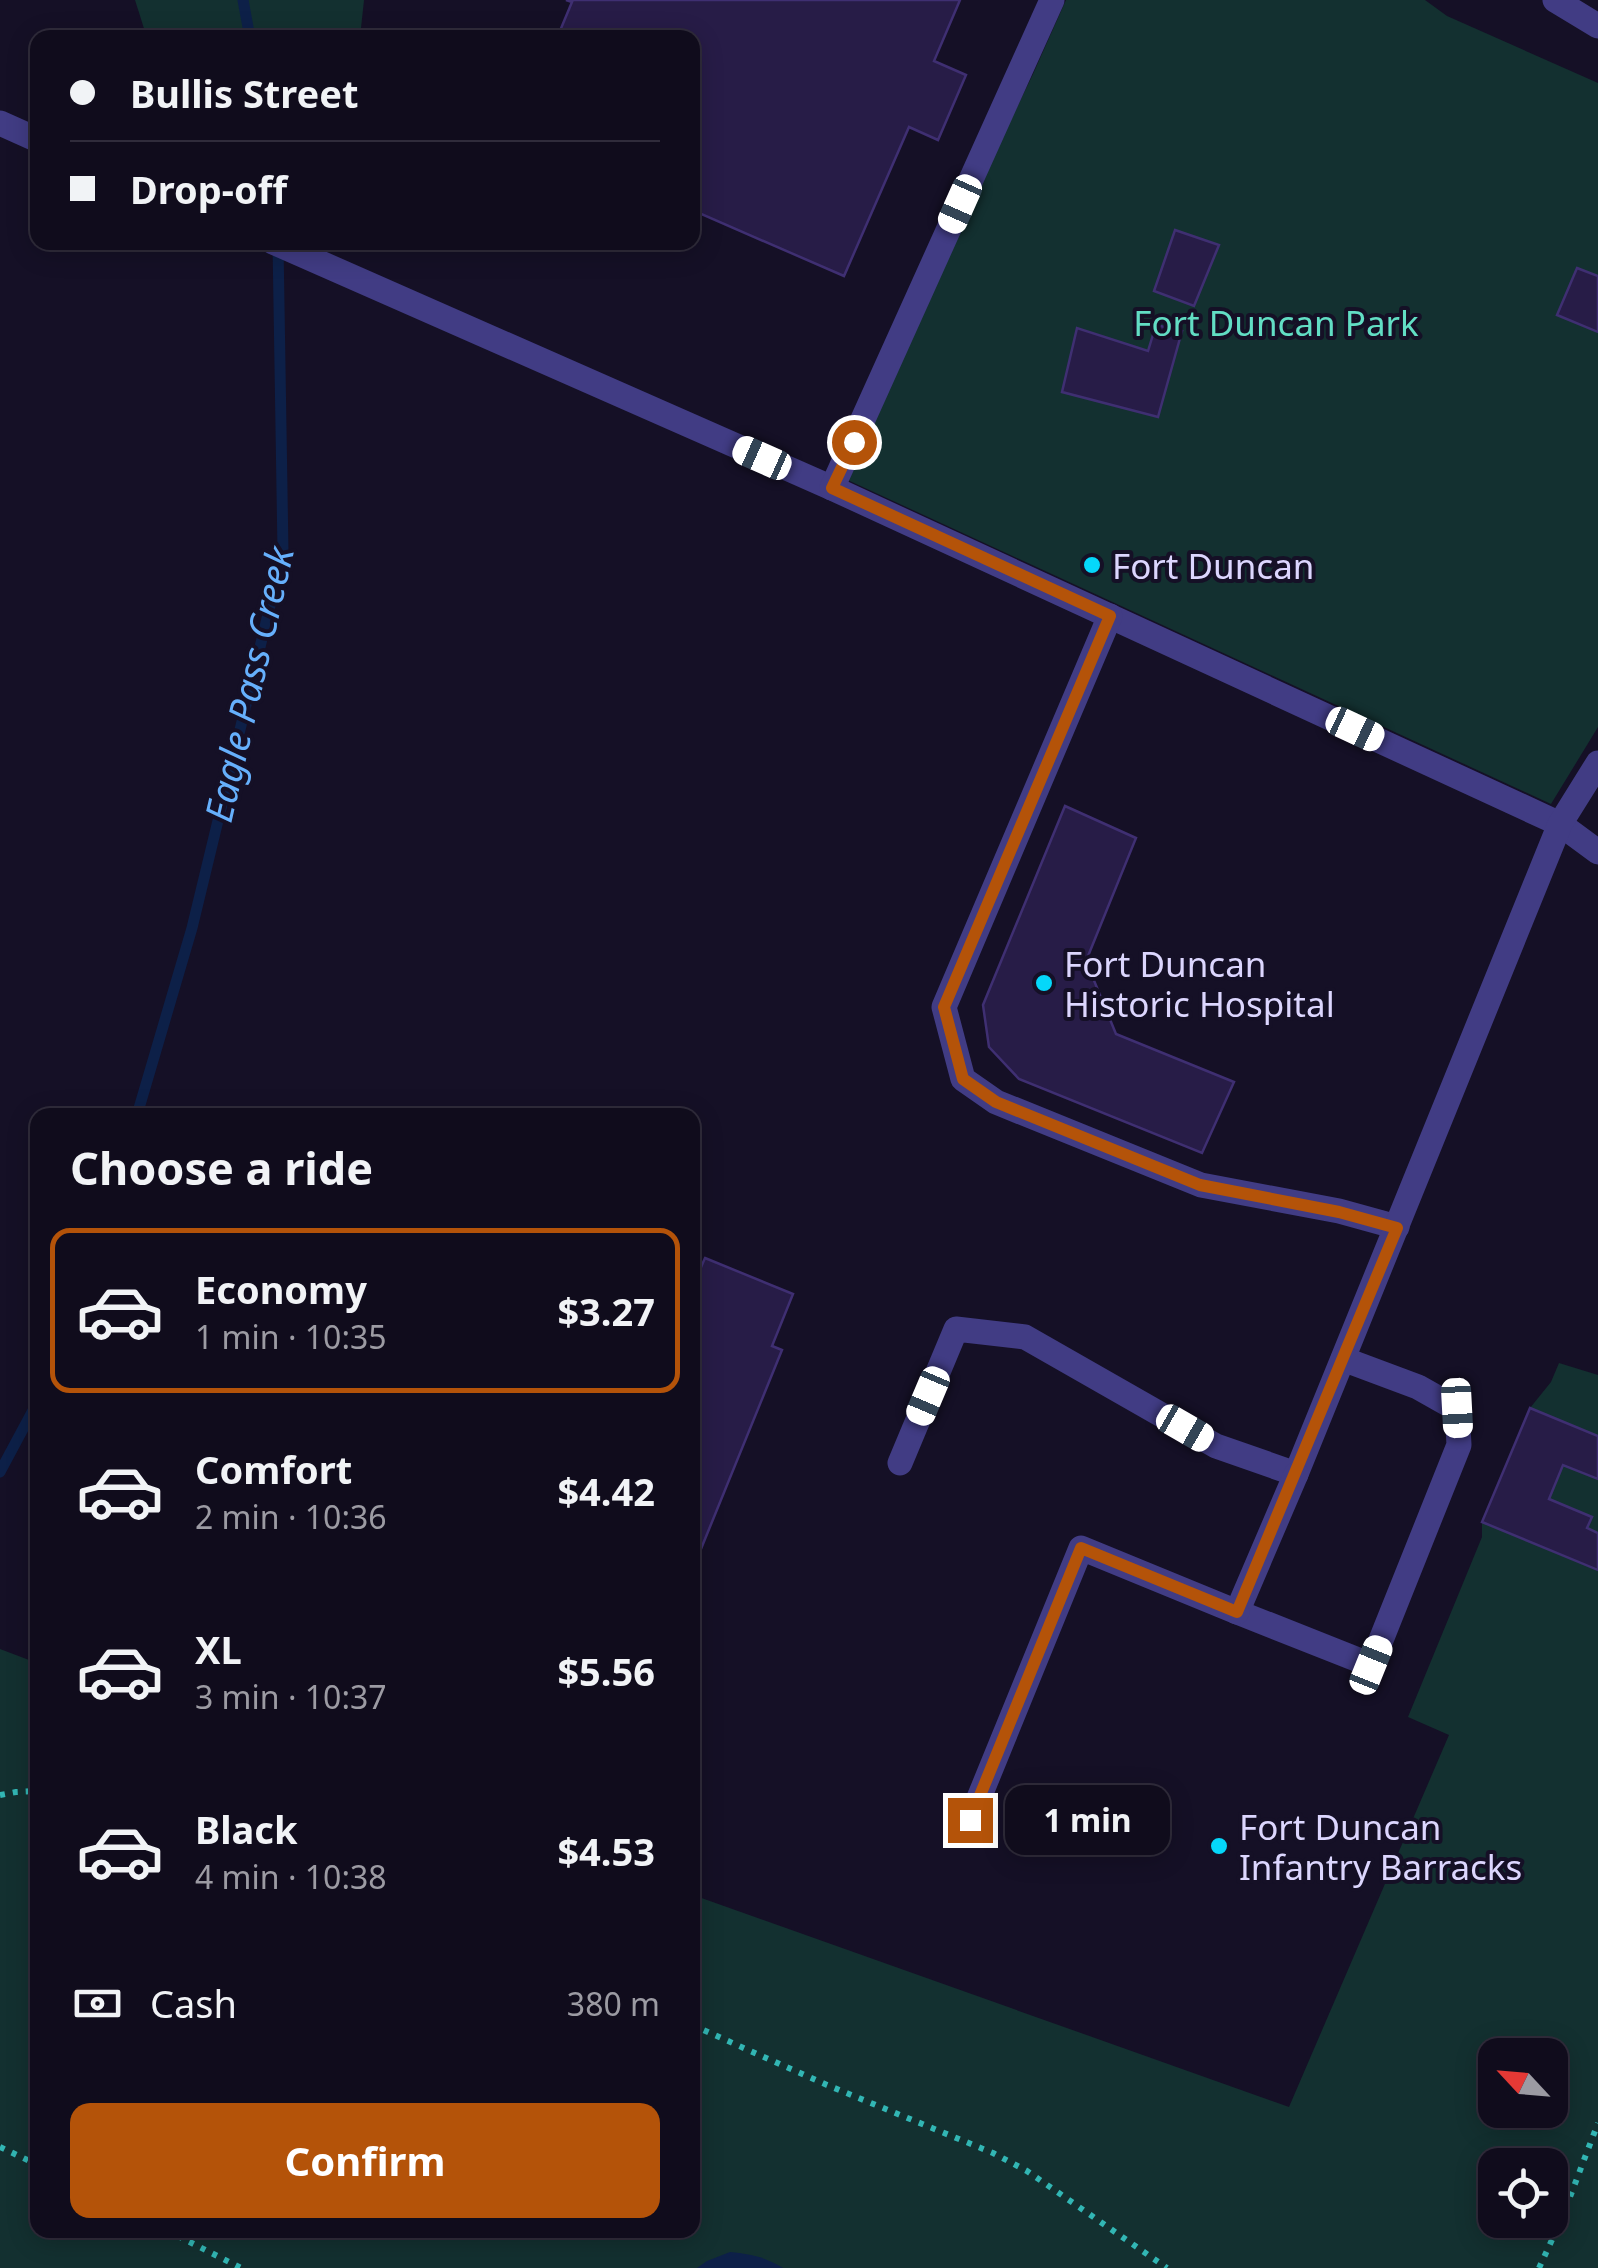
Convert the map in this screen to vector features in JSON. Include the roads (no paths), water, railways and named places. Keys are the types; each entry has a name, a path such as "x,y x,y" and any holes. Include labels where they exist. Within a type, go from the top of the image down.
{"street":[{"path":"832,488 1052,0"},
{"path":"1554,0 1598,26"},
{"path":"0,123 30,136"},
{"path":"290,250 832,488 1560,824 1598,852"},
{"path":"1110,616 944,1007 963,1079 996,1102 1200,1185 1339,1212 1397,1228"},
{"path":"1237,1612 1344,1359 1560,824 1598,762"},
{"path":"900,1463 956,1330 1026,1337 1216,1446 1296,1474"},
{"path":"970,1820 1081,1548 1371,1665 1459,1444 1457,1408 1418,1387 1344,1359"}],"water":[{"path":"730,2252 758,2257 783,2268 697,2268"}],"waterway":[{"name":"Eagle Pass Creek","path":"243,0 249,30"},
{"name":"Eagle Pass Creek","path":"139,1108 192,928 283,552 278,250"},
{"name":"Eagle Pass Creek","path":"0,1472 30,1416"}],"place":[{"name":"Fort Duncan","path":"1092,565"},
{"name":"Fort Duncan Historic Hospital","path":"1044,983"},
{"name":"Fort Duncan Infantry Barracks","path":"1219,1846"}],"park label":[{"name":"Fort Duncan Park","path":"1276,322"}]}
